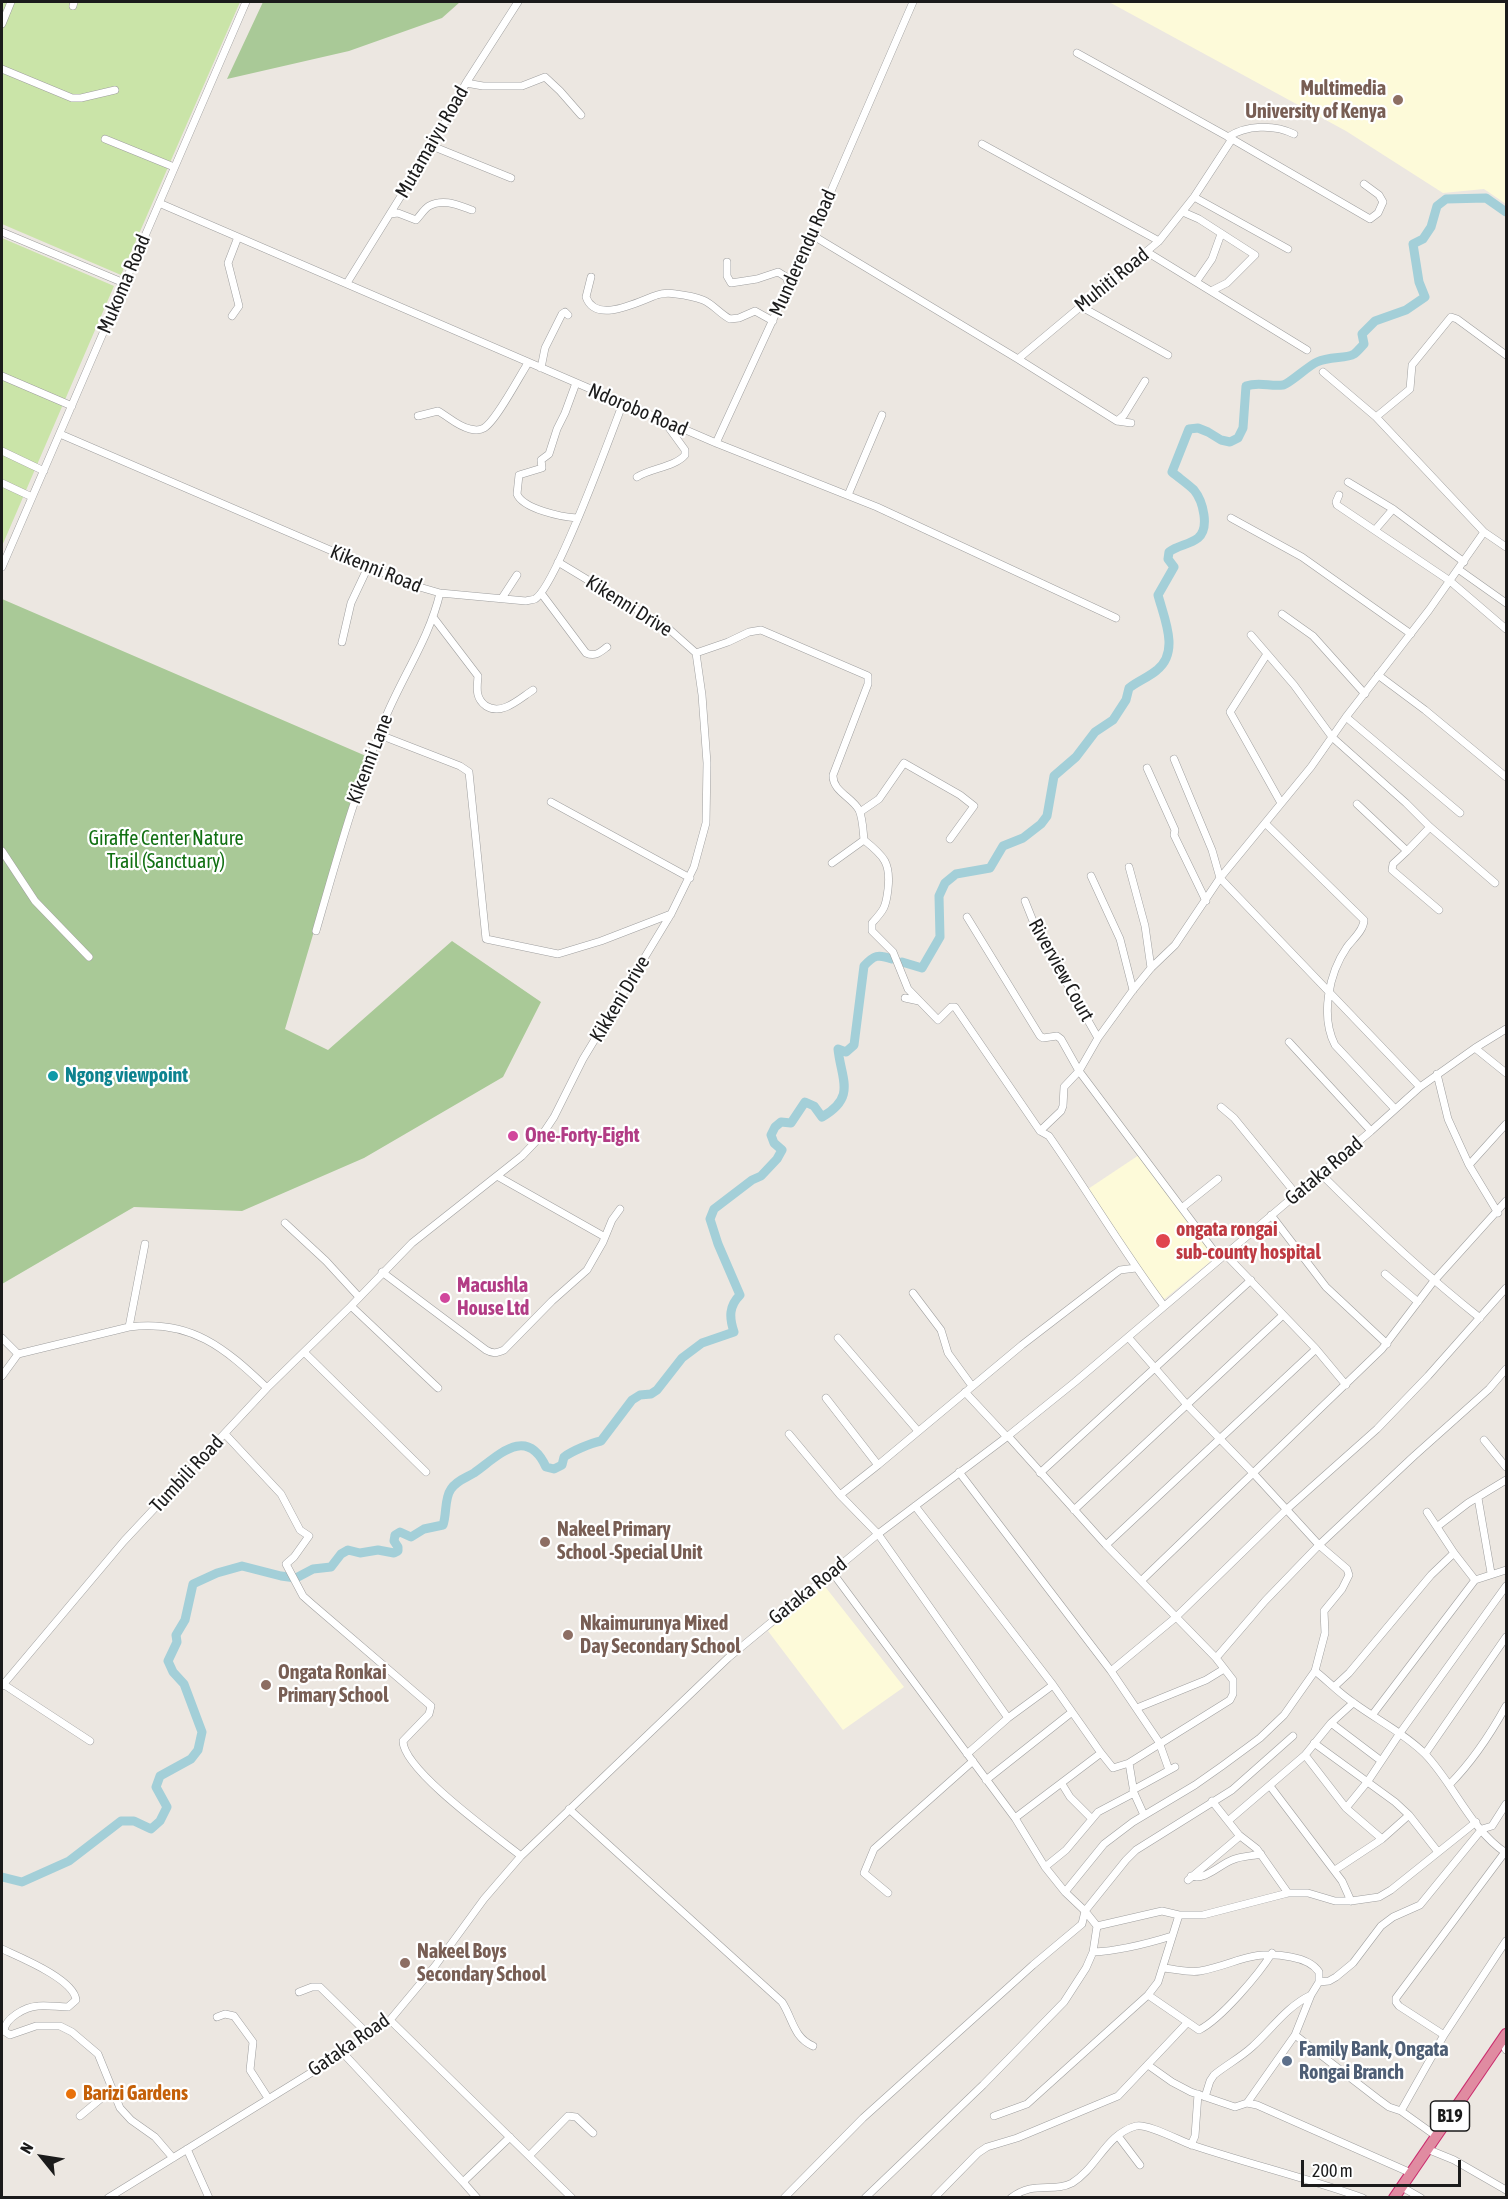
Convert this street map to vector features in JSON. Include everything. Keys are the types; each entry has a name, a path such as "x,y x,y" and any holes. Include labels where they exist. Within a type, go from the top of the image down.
{"highway":[{"name":"B19","path":"1394,2198 1506,2034"}],"street":[{"path":"2,24 11,2"},
{"name":"Mukoma Road","path":"2,567 246,2"},
{"name":"Mutamaiyu Road","path":"347,283 432,146 466,83 518,2"},
{"name":"Munderendu Road","path":"716,443 812,235 913,2"},
{"path":"1077,53 1370,219 1378,213 1383,202 1379,195 1364,184"},
{"path":"2,69 72,98 115,90"},
{"path":"466,83 483,86 522,86 545,77 581,115"},
{"path":"1230,138 1244,129 1257,128 1278,128 1294,134"},
{"name":"Muhiti Road","path":"1018,359 1159,241 1194,197 1230,138"},
{"path":"105,139 174,167"},
{"path":"982,144 1159,241"},
{"path":"432,146 511,178"},
{"path":"1194,197 1288,249"},
{"name":"Ndorobo Road","path":"159,203 541,369 716,443 877,507 1116,618"},
{"path":"390,214 398,213 416,220 430,206 440,203 449,203 472,210"},
{"path":"1183,212 1199,219 1255,255 1227,283 1211,291"},
{"path":"2,232 124,283"},
{"path":"1196,282 1212,260 1221,234"},
{"path":"812,235 1117,421 1131,423"},
{"path":"232,316 239,306 228,263 238,237"},
{"path":"1147,252 1307,350"},
{"path":"727,262 726,276 731,283 758,279 778,272 786,277 789,285"},
{"path":"591,277 586,297 590,305 599,309 612,310 636,304 658,294 675,294 703,300 730,319 755,311 773,321"},
{"path":"1080,306 1168,355"},
{"path":"541,369 544,350 562,314 565,312 568,315"},
{"path":"1376,417 1410,388 1412,366 1451,317 1506,355"},
{"path":"418,416 438,411 468,429 484,428 492,420 528,363"},
{"path":"1323,372 1376,417 1484,532 1506,547"},
{"path":"2,376 72,406"},
{"path":"1117,421 1124,415 1145,381"},
{"path":"576,383 565,413 556,429 549,454 541,461 542,468 519,475 517,494 521,501 553,514 577,518"},
{"path":"607,647 596,655 586,653 541,593 558,562 577,518 623,403"},
{"path":"848,495 882,415"},
{"path":"637,477 647,471 680,460 685,455 685,450 662,419"},
{"name":"Kikenni Road","path":"60,434 409,585 440,593 532,600 541,593"},
{"path":"2,451 44,471"},
{"path":"1348,482 1393,509 1464,562"},
{"path":"2,483 32,498"},
{"path":"1339,495 1337,505 1450,581 1506,629"},
{"path":"1375,530 1393,509"},
{"path":"1231,518 1302,557 1411,634"},
{"path":"1040,1131 1061,1112 1064,1087 1079,1071 1098,1038 1133,990 1151,968 1175,945 1220,878 1311,767 1484,532"},
{"name":"Kikenni Drive","path":"558,562 669,629 696,653"},
{"path":"342,642 351,603 368,567"},
{"path":"1458,569 1506,603"},
{"path":"502,598 517,575"},
{"name":"Kikenni Lane","path":"316,931 356,795 387,715 433,616 440,593"},
{"path":"1282,614 1313,636 1365,694"},
{"path":"433,616 478,676 477,694 483,704 498,710 532,690"},
{"path":"696,653 749,632 761,630 868,676 868,684 833,775 833,782 836,788 851,799 860,812 864,840 885,860 890,873 886,906 872,923 872,931 892,952 905,985 934,1017 940,1020 951,1007 955,1007 1040,1131 1049,1137 1089,1193 1136,1268 1164,1306"},
{"path":"1251,635 1294,686 1332,737 1495,883"},
{"name":"Kikkeni Drive","path":"382,1272 435,1224 497,1176 542,1135 554,1117 583,1059 671,914 690,878 706,823 707,763 696,653"},
{"path":"1267,654 1230,712 1281,803"},
{"path":"1378,675 1425,710 1506,777"},
{"path":"1346,717 1460,813"},
{"path":"380,735 460,766 469,772 486,939 558,954 602,941 671,914"},
{"path":"1173,759 1212,850 1220,878 1420,1087"},
{"path":"860,812 879,798 904,763 960,795 974,806 950,839"},
{"path":"1147,768 1175,830 1174,835 1206,901"},
{"path":"551,802 690,878"},
{"path":"1357,804 1407,851"},
{"path":"1265,823 1364,920 1365,924 1341,958 1329,991 1330,1036 1335,1045 1395,1109"},
{"path":"1430,827 1393,864 1392,870 1439,910"},
{"path":"832,863 864,840"},
{"path":"2,850 42,910 89,957"},
{"path":"1129,867 1145,926 1151,968"},
{"path":"1091,876 1120,939 1133,990"},
{"name":"Riverview Court","path":"1025,902 1037,931 1098,1038"},
{"path":"967,917 1040,1036 1043,1038 1059,1037 1079,1071 1223,1257 1251,1280 1346,1384"},
{"path":"905,998 919,1001"},
{"name":"Gataka Road","path":"108,2198 343,2053 390,2020 435,1966 484,1899 521,1856 728,1658 878,1534 1007,1437 1223,1257 1420,1087 1506,1029"},
{"path":"1289,1042 1371,1131"},
{"path":"1475,1048 1506,1073"},
{"path":"1437,1074 1448,1119 1469,1165 1498,1213"},
{"path":"1221,1107 1234,1118 1296,1194"},
{"path":"1469,1165 1506,1124"},
{"path":"1320,1173 1433,1282 1480,1318"},
{"path":"497,1176 605,1237"},
{"path":"1183,1207 1218,1179"},
{"path":"1142,1581 1387,1344 1433,1282 1498,1213 1506,1201"},
{"path":"382,1272 486,1350 496,1353 504,1350 586,1270 620,1209"},
{"path":"1271,1215 1326,1287 1387,1344"},
{"path":"285,1223 326,1261 359,1297"},
{"path":"129,1328 145,1244"},
{"path":"840,1495 1022,1345 1113,1275 1120,1270 1136,1268"},
{"name":"Tumbili Road","path":"2,1685 124,1541 267,1388 351,1306 382,1272"},
{"path":"1385,1274 1418,1302"},
{"path":"1040,1473 1251,1280"},
{"path":"1111,1671 1175,1618 1287,1509 1377,1429 1506,1288"},
{"path":"913,1293 941,1330 948,1353 972,1386"},
{"path":"351,1306 438,1388"},
{"path":"1074,1510 1284,1315"},
{"path":"2,1376 18,1354 146,1325 184,1331 213,1342 234,1356 267,1388"},
{"path":"1065,1892 1104,1844 1144,1815 1195,1785 1260,1738 1284,1715 1315,1671 1325,1633 1324,1611 1342,1589 1349,1575 1347,1569 1319,1545 1188,1406 1128,1337"},
{"path":"2,1338 18,1354"},
{"path":"838,1338 918,1431"},
{"path":"1106,1545 1316,1349"},
{"path":"304,1352 426,1472"},
{"path":"1216,1658 1265,1600 1319,1545 1489,1389 1506,1370"},
{"path":"915,1506 1053,1685 1113,1768 1129,1763 1230,1700 1235,1687 1233,1680 1216,1658 1106,1545 965,1392"},
{"path":"826,1398 878,1465"},
{"path":"225,1434 281,1494 300,1530 309,1536 286,1564 298,1586 312,1604 431,1706 429,1714 403,1741 404,1750 411,1762 439,1790 521,1856"},
{"path":"789,1434 840,1495 878,1534 1008,1718"},
{"path":"1484,1440 1506,1467"},
{"path":"959,1472 1111,1671 1137,1708 1172,1768 1111,1804 1092,1819 1068,1848 1045,1867"},
{"path":"1438,1526 1506,1480"},
{"path":"1478,1498 1491,1573"},
{"path":"1427,1512 1475,1580"},
{"path":"1335,1686 1349,1673 1431,1575 1454,1553"},
{"path":"1373,1714 1475,1580 1506,1570"},
{"path":"832,1572 1015,1818 1045,1867 1097,1926 1093,1952 1086,1968 1064,2002 983,2085 865,2198"},
{"path":"1346,1808 1368,1781 1380,1760 1506,1586"},
{"path":"1425,1754 1506,1637"},
{"path":"1137,1708 1206,1680 1224,1669"},
{"path":"1315,1671 1353,1703 1400,1733 1425,1754 1476,1822 1506,1852 1396,1998 1400,2006 1444,2035"},
{"path":"2,1685 90,1741"},
{"path":"967,1754 1008,1718 1053,1685"},
{"path":"1228,1821 1305,1755 1331,1724 1353,1703"},
{"path":"1449,1785 1475,1756 1506,1706"},
{"path":"986,1780 1072,1712"},
{"path":"1331,1724 1380,1760"},
{"path":"784,2198 863,2118 1033,1965 1082,1924 1086,1911 1136,1850 1232,1790 1293,1736"},
{"path":"1314,1743 1395,1802 1409,1815 1438,1852"},
{"path":"1015,1818 1101,1753"},
{"path":"1305,1755 1346,1808 1382,1839"},
{"path":"888,1893 864,1873 872,1851 973,1761"},
{"path":"1129,1763 1134,1791 1144,1815"},
{"path":"1062,1784 1070,1797 1092,1819"},
{"path":"1270,1786 1335,1870 1351,1901"},
{"path":"1212,1801 1240,1836 1257,1848 1288,1893"},
{"path":"1319,1982 1329,1982 1353,1963 1381,1926 1393,1917 1420,1905 1482,1829 1492,1826 1506,1804"},
{"path":"568,1809 782,2002 796,2033 813,2046"},
{"path":"1335,1870 1382,1839 1409,1815"},
{"path":"1097,1926 1162,1911 1179,1915 1203,1915 1288,1893 1308,1893 1335,1900 1351,1901 1379,1897 1391,1890 1476,1822"},
{"path":"1240,1836 1189,1878 1198,1878 1234,1859 1261,1854"},
{"path":"994,2116 1027,2104 1148,1995 1158,1982 1179,1915"},
{"path":"1093,1952 1106,1952 1151,1943 1172,1936"},
{"path":"1401,2111 1444,2035 1506,1941"},
{"path":"2,1949 42,1967 73,1991 76,2000 68,2007 40,2005 29,2008 6,2022 4,2031 10,2035 36,2026 66,2028 98,2054 125,2115 155,2136 172,2158"},
{"path":"1148,1995 1199,2030 1242,1992 1272,1953"},
{"path":"1163,1968 1201,1971 1242,1958 1272,1953 1313,1964 1319,1972 1319,1982 1311,1995 1295,2035 1247,2103"},
{"path":"299,1992 312,1987 320,1987 369,2034"},
{"path":"1191,2145 1195,2136 1201,2096 1214,2075 1253,2047 1279,2018 1298,2002 1311,1995"},
{"path":"217,2017 225,2014 234,2016 251,2038 253,2046 250,2070 268,2098"},
{"path":"390,2020 572,2198"},
{"path":"934,2198 978,2153 987,2147 1017,2138 1118,2096 1187,2023"},
{"path":"1295,2035 1389,2107 1401,2111 1436,2136"},
{"path":"343,2053 477,2198"},
{"path":"1148,2065 1172,2082 1201,2096 1235,2107 1247,2103 1257,2105 1411,2173"},
{"path":"80,2116 104,2096 114,2093"},
{"path":"529,2156 571,2115 593,2133"},
{"path":"1011,2198 1029,2187 1071,2183 1081,2176 1109,2143 1137,2125 1142,2125 1191,2145 1318,2182 1363,2198"},
{"path":"1118,2136 1140,2165"},
{"path":"463,2182 510,2137"},
{"path":"1427,2148 1454,2160 1506,2190"},
{"path":"187,2149 209,2198"},
{"path":"1402,2187 1421,2198"}],"shaded area":[{"name":"Multimedia University of Kenya","path":"1109,2 1506,2 1506,204 1484,189 1443,193 1346,131"},
{"name":"ongata rongai sub-county hospital","path":"1139,1155 1216,1257 1162,1301 1088,1189"},
{"path":"823,1584 904,1687 843,1730 768,1631"}],"green space":[{"path":"2,2 240,2 121,275 2,224"},
{"path":"263,2 460,2 442,18 349,51 227,79"},
{"path":"2,238 114,286 2,546"},
{"name":"Giraffe Center Nature Trail (Sanctuary)","path":"2,599 366,756 285,1029 328,1050 452,941 541,1002 503,1077 364,1158 242,1211 134,1207 2,1284"}],"waterway":[{"path":"902,962 922,968 940,937 939,896 945,883 956,874 990,868 1003,846 1023,838 1041,824 1047,816 1054,776 1076,757 1095,732 1113,720 1126,700 1129,688 1164,663 1169,644 1158,595 1174,567 1168,559 1169,552 1198,538 1204,528 1204,514 1197,495 1172,472 1189,429 1198,428 1230,442 1238,438 1243,428 1246,386 1283,385 1317,362 1354,354 1364,344 1362,334 1375,321 1406,310 1425,297 1419,282 1413,244 1423,239 1431,227 1437,206 1446,199 1486,198 1506,212"},
{"path":"2,1877 22,1882 69,1861 121,1821 134,1821 151,1829 160,1821 167,1807 156,1787 160,1776 191,1759 198,1750 202,1732 184,1684 173,1672 168,1661 177,1642 176,1635 185,1620 193,1584 217,1573 242,1566 296,1578 313,1569 331,1567 341,1554 348,1550 360,1553 378,1550 394,1553 398,1551 394,1541 395,1535 400,1532 411,1537 424,1529 443,1525 447,1497 453,1486 502,1453 520,1446 530,1448 538,1454 546,1467 554,1469 562,1465 567,1455 601,1441 632,1400 657,1390 682,1358 702,1343 734,1332 731,1312 740,1295 710,1219 714,1209 752,1180 761,1176 777,1159 782,1150 774,1143 771,1135 775,1127 781,1122 791,1123 805,1102 814,1106 822,1117 840,1102 844,1087 838,1049 846,1052 854,1045 864,966 876,956 892,959"}],"place":[{"name":"Multimedia University of Kenya","path":"1398,100"},
{"name":"Ngong viewpoint","path":"53,1076"},
{"name":"One-Forty-Eight","path":"513,1136"},
{"name":"ongata rongai sub-county hospital","path":"1163,1241"},
{"name":"Macushla House Ltd","path":"445,1298"},
{"name":"Nakeel Primary School -Special Unit","path":"545,1542"},
{"name":"Nkaimurunya Mixed Day Secondary School","path":"568,1635"},
{"name":"Ongata Ronkai Primary School","path":"266,1685"},
{"name":"Nakeel Boys Secondary School","path":"405,1963"},
{"name":"Family Bank, Ongata Rongai Branch","path":"1287,2061"},
{"name":"Barizi Gardens","path":"71,2094"}]}
